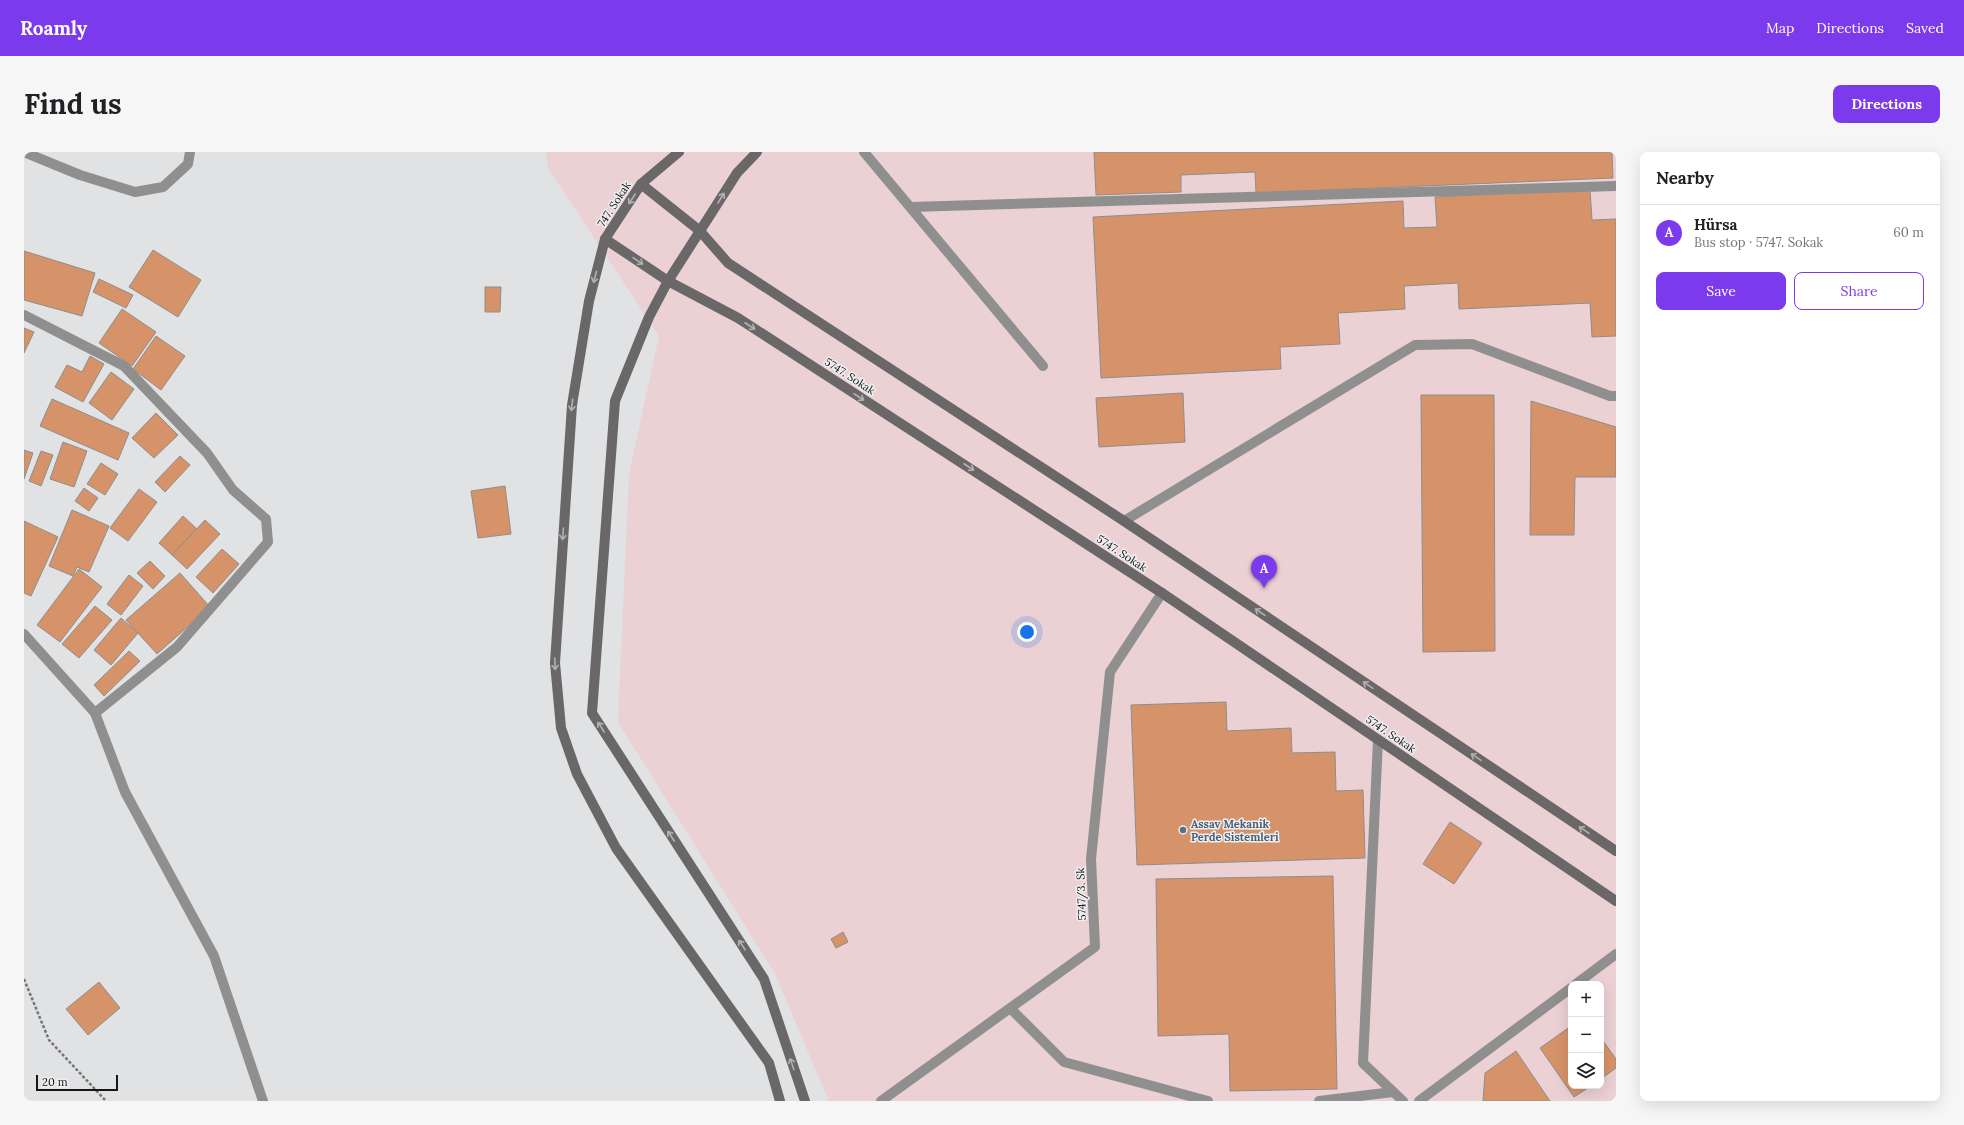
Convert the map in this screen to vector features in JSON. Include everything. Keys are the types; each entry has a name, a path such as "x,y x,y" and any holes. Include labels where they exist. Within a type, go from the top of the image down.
{"main road":[{"name":"747. Sokak","path":"679,152 641,184 605,239 588,301 572,405 555,663 561,728 577,774 616,848 769,1063 780,1101"},
{"path":"756,152 737,173 668,281 650,317 615,401 592,713 764,979 805,1101"},
{"path":"641,184 700,231 728,263 1124,521 1616,851"},
{"name":"5747. Sokak","path":"605,239 668,281 738,318 1162,593 1616,901"}],"street":[{"path":"24,152 80,175 135,192 163,188 188,164 190,152"},
{"path":"864,152 1043,366"},
{"path":"911,208 1616,186"},
{"path":"24,315 124,366 207,453 233,490 266,519 268,542 177,647 95,713"},
{"path":"1124,521 1415,345 1472,344 1548,374 1610,396 1616,396"},
{"name":"5747/3. Sk","path":"881,1101 1011,1009 1095,947 1092,859 1110,672 1162,593"},
{"path":"24,634 95,713 125,792 214,956 264,1101"},
{"path":"1378,740 1363,1063 1403,1101"},
{"path":"1580,981 1616,954"},
{"path":"1420,1101 1568,990"},
{"path":"1011,1009 1064,1062 1208,1101"},
{"path":"1319,1101 1393,1092"}],"path":[{"path":"24,979 48,1040 106,1101"}],"shaded area":[{"path":"546,152 1616,152 1616,1101 829,1101 774,972 618,722 629,474 659,336 548,168"}],"building":[{"path":"1094,152 1612,152 1613,178 1256,193 1255,172 1181,175 1181,192 1096,195"},
{"path":"1590,189 1592,220 1616,219 1616,336 1592,337 1590,303 1459,309 1458,283 1404,286 1405,309 1338,313 1340,344 1280,347 1281,369 1101,378 1093,217 1403,201 1404,228 1437,227 1435,197"},
{"path":"153,250 201,280 178,317 129,287"},
{"path":"24,251 95,273 82,316 24,300"},
{"path":"99,279 133,295 126,308 93,292"},
{"path":"485,287 501,287 500,312 485,312"},
{"path":"122,309 156,332 132,366 99,343"},
{"path":"24,328 34,332 24,353"},
{"path":"156,336 185,356 161,390 133,369"},
{"path":"90,356 104,364 83,402 55,387 67,365 82,372"},
{"path":"111,372 134,389 112,420 89,403"},
{"path":"1183,393 1185,442 1099,447 1096,398"},
{"path":"1421,395 1494,395 1495,651 1423,652"},
{"path":"52,399 129,433 118,460 40,426"},
{"path":"1531,401 1616,427 1616,477 1575,477 1574,535 1530,535"},
{"path":"156,413 178,435 154,458 132,438"},
{"path":"63,442 87,451 74,487 50,479"},
{"path":"24,450 33,453 24,479"},
{"path":"41,451 53,455 41,486 29,481"},
{"path":"180,456 190,465 165,492 155,482"},
{"path":"101,463 118,474 105,495 87,484"},
{"path":"505,486 511,534 478,538 471,491"},
{"path":"84,488 98,498 89,511 75,501"},
{"path":"139,489 157,502 128,541 110,528"},
{"path":"72,510 109,526 89,572 77,567 73,576 49,566"},
{"path":"183,516 197,529 172,555 159,543"},
{"path":"205,520 220,534 187,569 172,555"},
{"path":"24,521 58,537 31,596 24,593"},
{"path":"222,549 239,564 213,593 196,577"},
{"path":"150,561 165,576 153,589 137,573"},
{"path":"79,569 102,587 60,642 37,625"},
{"path":"180,573 210,607 157,654 126,620"},
{"path":"129,575 143,586 121,615 107,604"},
{"path":"95,606 112,620 79,658 62,644"},
{"path":"121,618 138,633 111,665 94,650"},
{"path":"129,651 140,661 104,696 94,685"},
{"path":"1226,702 1227,731 1291,728 1292,753 1335,752 1336,791 1363,790 1365,858 1137,865 1131,705"},
{"path":"1450,822 1482,843 1454,884 1423,864"},
{"path":"1333,876 1337,1089 1230,1091 1229,1034 1158,1036 1156,879"},
{"path":"843,932 848,942 836,948 831,939"},
{"path":"99,982 120,1008 88,1035 66,1009"},
{"path":"1568,1028 1568,1088 1540,1048"},
{"path":"1604,1042 1616,1059 1616,1068 1604,1077"},
{"path":"1516,1051 1550,1101 1483,1101 1485,1073"},
{"path":"1568,1089 1586,1089 1574,1097"}],"place":[{"name":"Hürsa","path":"1264,588"},
{"name":"Assav Mekanik Perde Sistemleri","path":"1183,830"}]}
